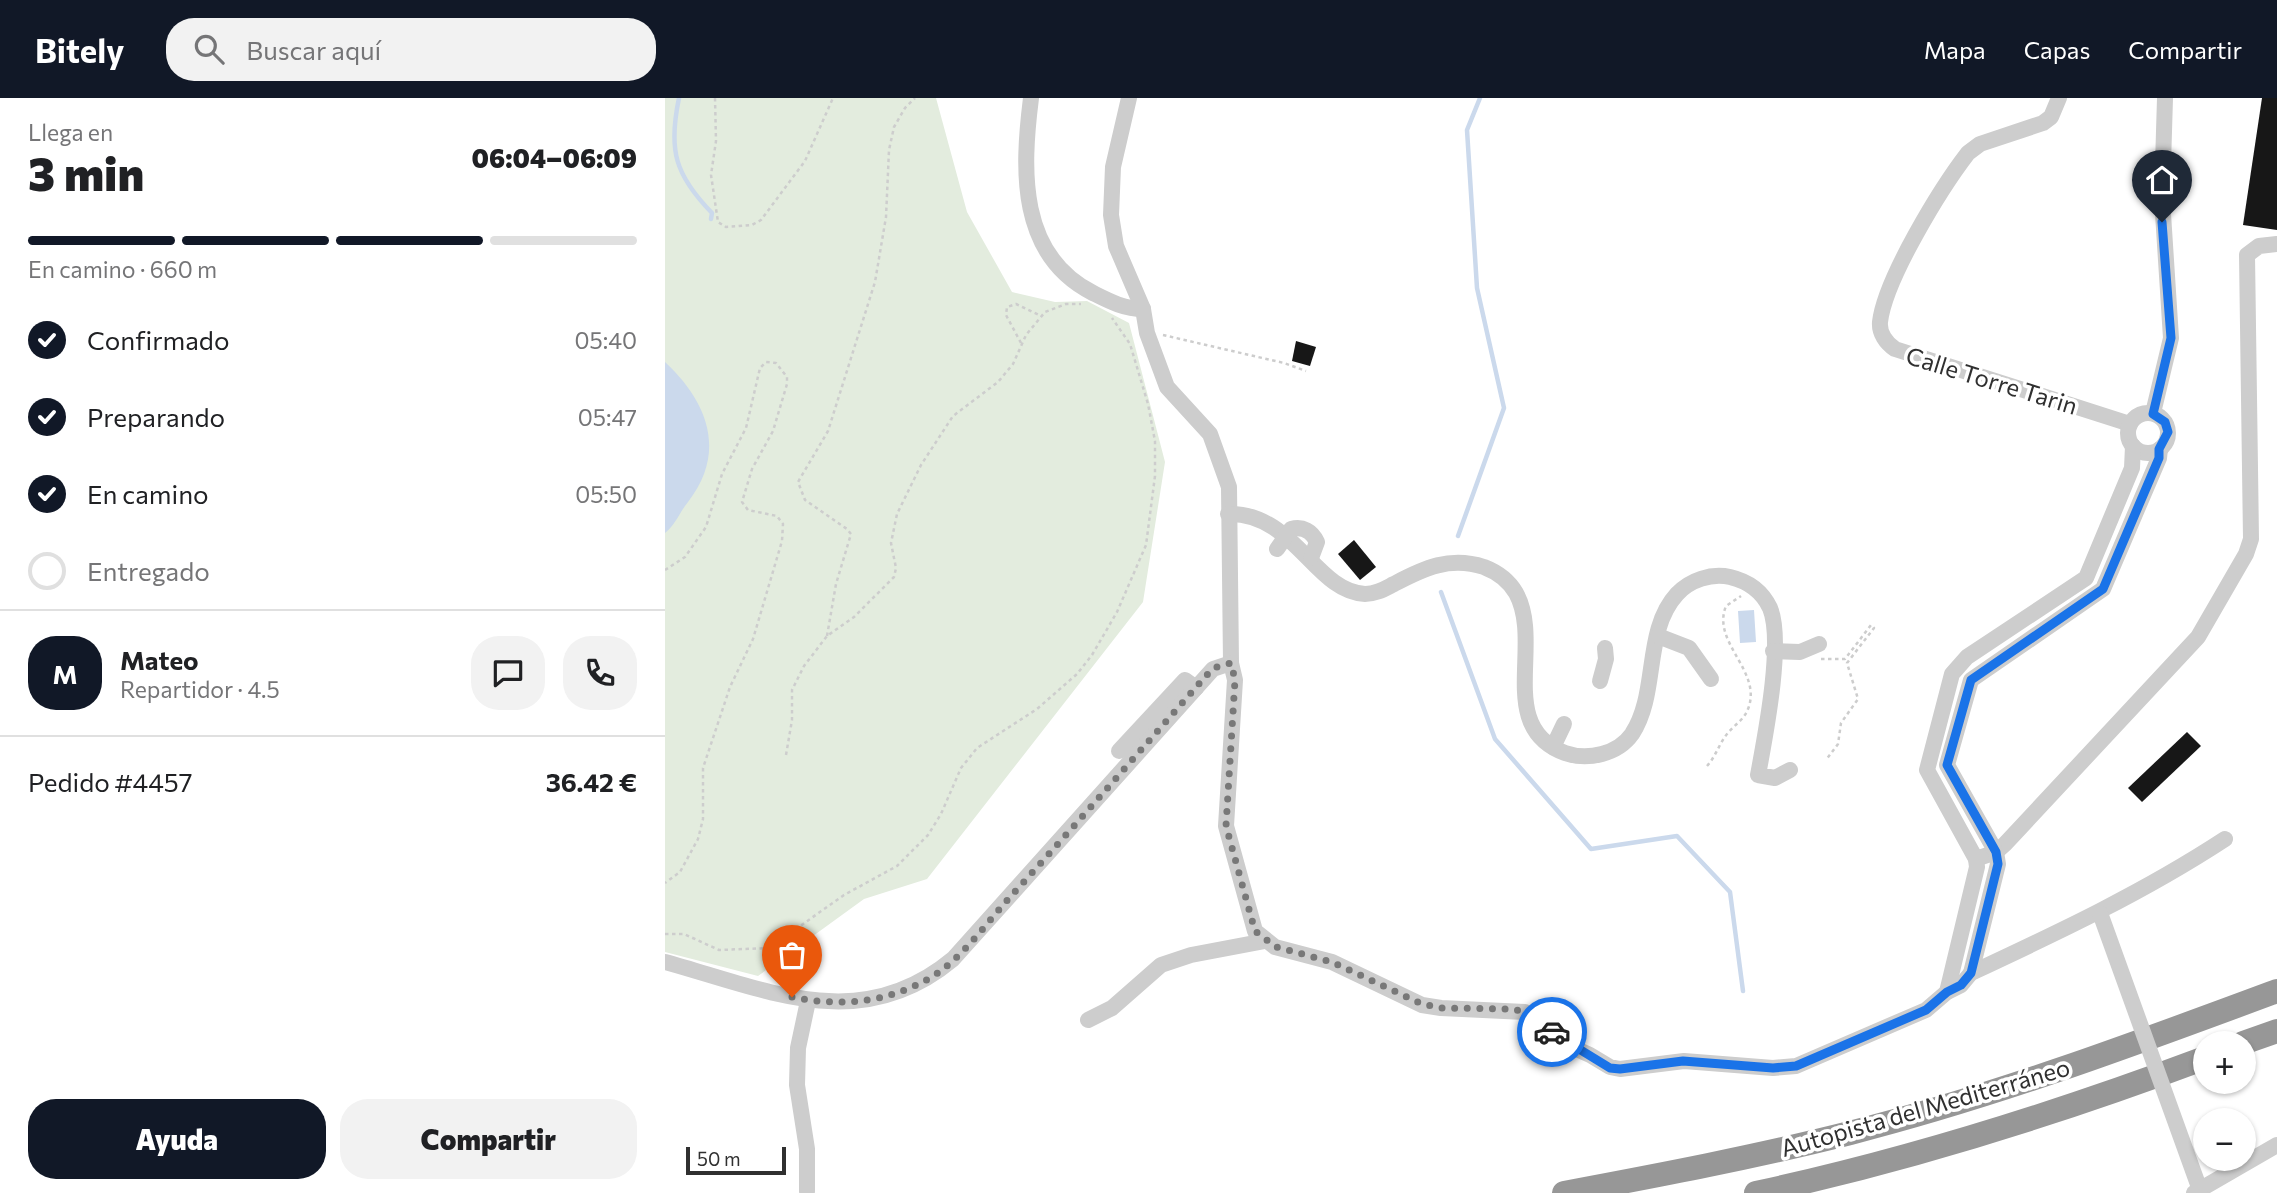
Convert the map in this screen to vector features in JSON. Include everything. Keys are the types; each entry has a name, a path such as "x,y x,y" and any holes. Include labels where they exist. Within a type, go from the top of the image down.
{"highway":[{"name":"Autopista del Mediterráneo","path":"1564,1193 1692,1169 1851,1133 2110,1053 2277,991"},
{"path":"2256,1038 2277,1031"},
{"name":"Autopista del Mediterráneo","path":"1756,1193 1842,1175 2000,1130 2193,1062"}],"street":[{"path":"1031,98 1030,215 1041,245 1059,269 1085,289 1130,309 1143,309"},
{"path":"1129,98 1113,167 1111,215 1116,246 1143,309 1147,333 1167,387 1210,434 1229,487 1231,663 1235,680 1226,826 1255,931 1265,941 1276,947 1332,962 1422,1004 1441,1008 1525,1012 1563,1043 1579,1049 1610,1068 1683,1061 1773,1068 1796,1066 1926,1010 1947,992 1961,985 1971,973 2100,913 2171,875 2225,839"},
{"name":"Calle Torre Tarin","path":"2059,98 2051,117 2043,123 1980,144 1968,153 1906,251 1882,314 1880,328 1888,345 1895,349 2130,424"},
{"path":"2153,414 2171,338 2162,198 2165,98"},
{"path":"1976,859 1996,852 2198,636 2246,554 2251,539 2248,255 2259,246 2277,244"},
{"path":"1947,992 1976,859 1927,770 1952,674 1967,657 2086,578 2132,468 2133,446 2128,438 2130,424 2139,414 2153,414 2162,418 2168,437 2159,449 2151,453 2133,446"},
{"path":"1971,973 1998,864 1996,852 1947,765 1971,680 2103,589 2159,458 2159,449"},
{"path":"1228,514 1244,513 1271,524 1282,542 1311,558 1333,582 1362,594 1376,593 1424,568 1446,562 1469,562 1491,570 1509,583 1522,608 1526,635 1524,704 1531,724 1553,747 1572,755 1594,756 1623,744 1639,719 1658,636 1669,604 1677,594 1702,578 1730,578 1757,589 1769,607 1774,625 1768,719 1758,775 1775,778 1790,769"},
{"path":"1658,636 1689,648 1711,679"},
{"path":"1600,681 1605,671 1605,648"},
{"path":"1773,651 1819,652"},
{"path":"665,962 808,1000 850,1003 890,996 931,977 963,949 1213,668 1231,663"},
{"path":"1119,751 1185,680 1196,688"},
{"path":"1553,747 1564,724"},
{"path":"2100,913 2197,1191 2277,1145"},
{"path":"1088,1020 1112,1008 1161,965 1191,955 1265,941"},
{"path":"807,1191 807,1149 797,1085 798,1048 808,1000"}],"path":[{"path":"715,98 716,141 711,175 718,222 726,227 753,225 761,220 805,161 833,98"},
{"path":"827,635 836,583 851,534 848,529 805,499 798,482 828,431 875,282 886,218 889,150 894,127 905,108 915,98"},
{"path":"1022,345 1006,314 1007,307 1016,304 1041,316"},
{"path":"786,755 792,720 792,690 804,666 827,635 854,617 894,577 896,568 891,543 893,528 921,465 953,416 998,382 1013,363 1041,316 1055,307 1086,304"},
{"path":"665,934 684,934 719,950 769,948 844,895 897,866 928,835 941,814 961,768 977,748 1037,709 1077,674 1092,655 1117,611 1146,545 1155,476 1155,441 1130,344 1123,329 1104,313"},
{"path":"1147,333 1179,337 1210,348 1285,363 1306,371"},
{"path":"665,570 685,557 706,527 722,474 746,428 760,368 766,362 776,363 787,377 787,384 773,431 752,469 742,502 748,510 777,516 783,524 782,541 753,639 730,687 702,768 703,819 698,839 680,872 665,883"},
{"path":"1707,766 1727,733 1748,711 1750,702 1748,676 1726,633 1724,611 1735,598 1747,596 1757,589"},
{"path":"1819,652 1845,659 1871,625 1874,628 1847,663 1858,699 1841,723 1838,744 1826,760"}],"shaded area":[{"path":"665,98 936,98 967,212 1012,292 1055,302 1087,301 1129,323 1165,462 1143,602 927,879 864,899 758,976 665,952"}],"water":[{"path":"665,362 680,377 701,411 709,446 707,465 700,483 665,533"},
{"path":"1754,610 1756,642 1740,643 1738,611"}],"building":[{"path":"2262,98 2277,98 2277,230 2243,225"},
{"path":"1296,341 1316,347 1310,366 1292,361"},
{"path":"1354,540 1376,567 1360,580 1338,554"},
{"path":"2187,732 2201,746 2142,802 2128,788"}],"waterway":[{"path":"679,98 674,133 677,161 690,186 712,213 711,219"},
{"path":"1458,536 1504,408 1477,288 1467,130 1480,98"},
{"path":"1441,592 1495,739 1591,849 1677,836 1730,892 1743,991"}],"way so far":[{"path":"792,997 826,1003 873,1000 890,996 931,977 953,959 1213,668 1231,663 1235,680 1226,826 1255,931 1276,947 1332,962 1422,1004 1441,1008 1512,1009 1525,1012 1552,1032"}],"route":[{"path":"1552,1032 1563,1043 1579,1049 1610,1068 1683,1061 1773,1068 1796,1066 1838,1051 1895,1022 1926,1010 1947,992 1961,985 1971,973 1998,864 1996,852 1949,771 1948,755 1971,680 2098,595 2103,589 2159,458 2159,449 2168,437 2165,422 2153,414 2171,338 2162,222"}]}
